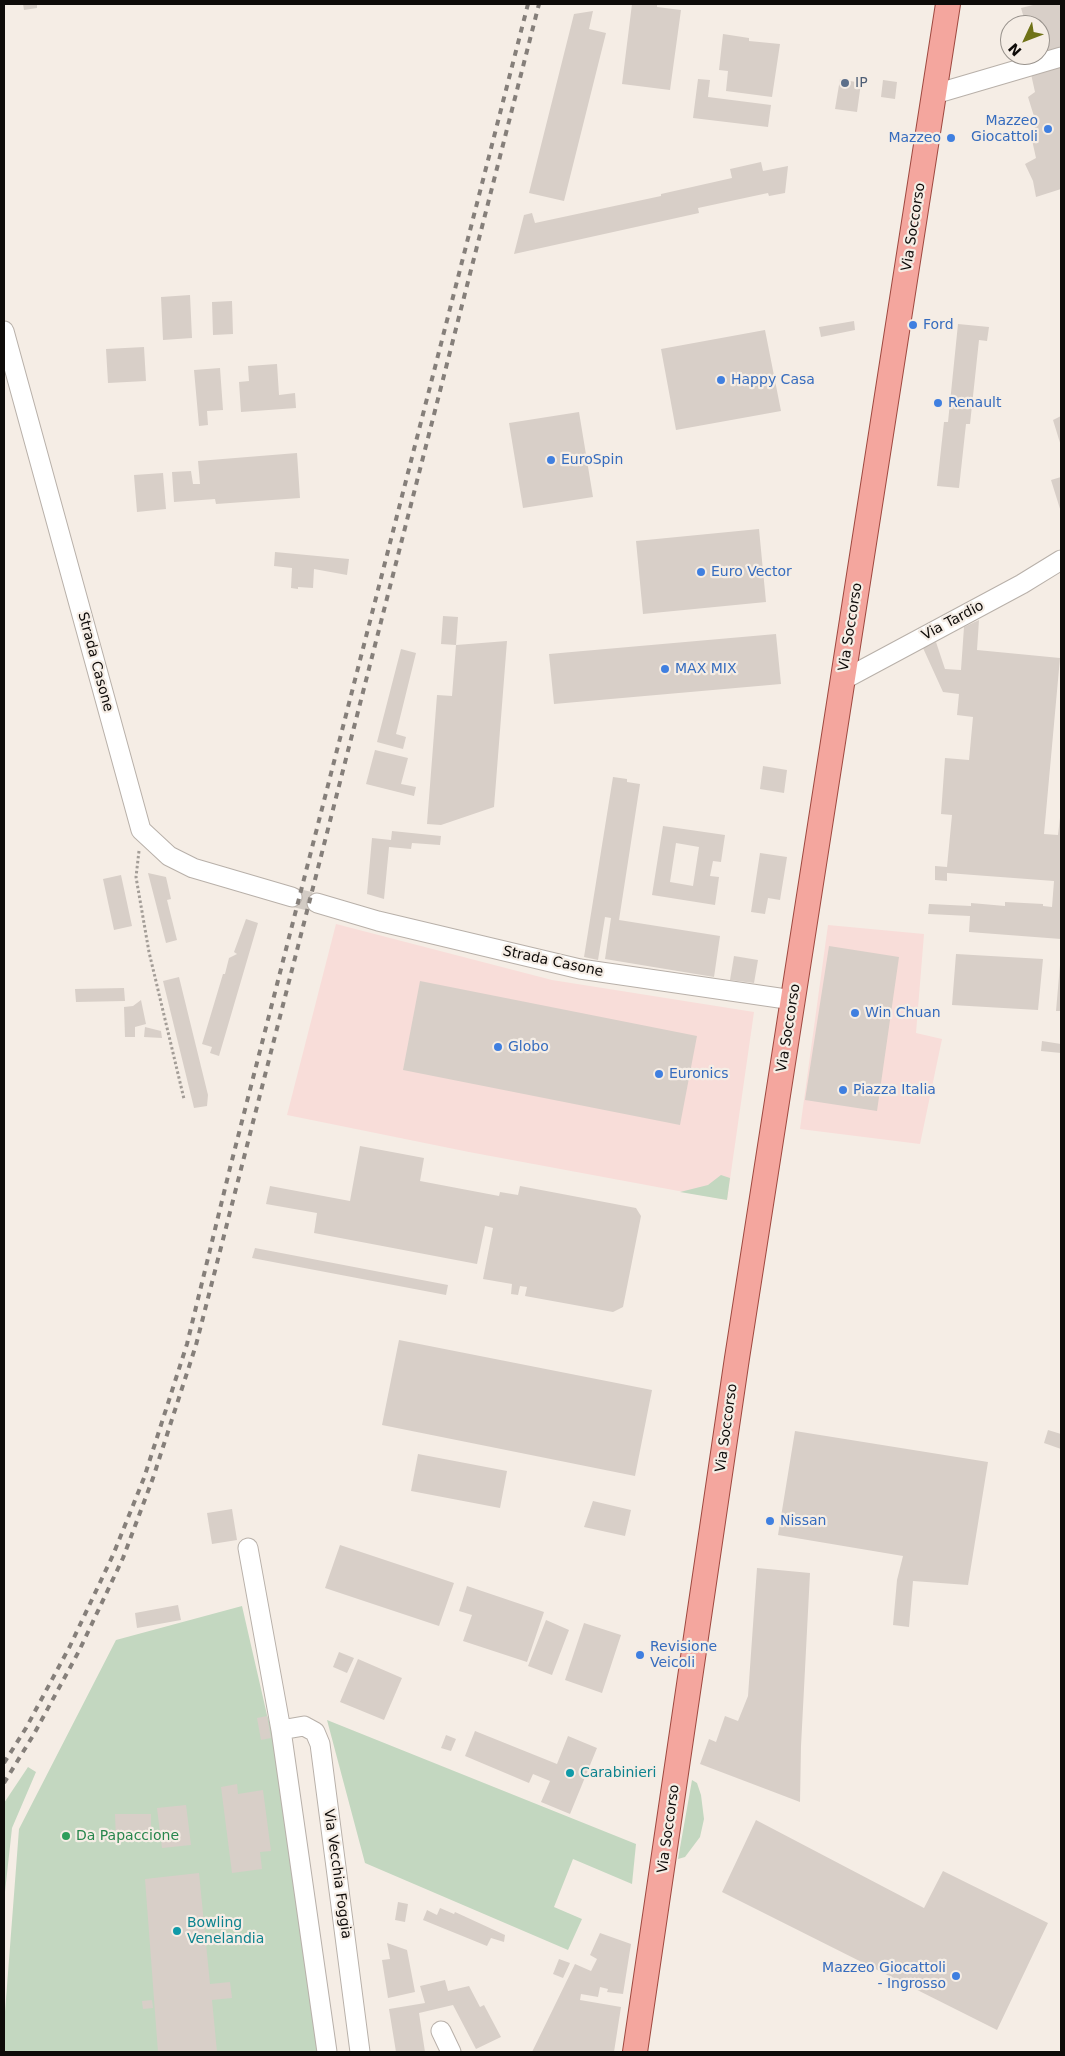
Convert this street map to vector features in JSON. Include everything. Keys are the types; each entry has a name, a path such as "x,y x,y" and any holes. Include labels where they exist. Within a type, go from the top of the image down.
{"main road":[{"name":"Via Soccorso","path":"635,2052 737,1358 948,4"}],"street":[{"path":"935,94 1061,58"},
{"name":"Strada Casone","path":"4,331 141,830"},
{"name":"Via Tardio","path":"843,680 1022,584 1061,560"},
{"path":"141,830 169,856 193,868 292,897"},
{"name":"Strada Casone","path":"317,904 378,921 580,969 793,1000"},
{"path":"248,1548 281,1730 327,2052"},
{"name":"Via Vecchia Foggia","path":"281,1730 304,1726 315,1732 320,1744 360,2052"},
{"path":"441,2031 451,2052"}],"path":[{"path":"141,830 136,877 149,952 184,1100"}],"shaded area":[{"path":"336,924 552,980 754,1012 727,1200 469,1152 287,1115"},
{"path":"828,925 924,934 916,1033 942,1039 920,1144 800,1129"}],"green space":[{"path":"721,1175 730,1178 727,1200 680,1192 708,1185"},
{"name":"Da Papaccione","path":"242,1606 267,1715 277,1745 299,1876 317,2052 4,2052 4,2025 19,1829 116,1640"},
{"path":"327,1720 636,1844 632,1884 573,1859 554,1907 582,1919 568,1950 365,1863"},
{"path":"28,1767 36,1772 12,1828 4,1901 4,1803"},
{"path":"692,1780 697,1783 701,1795 704,1819 700,1837 685,1857 678,1859"}],"building":[{"path":"23,4 37,4 37,8 24,10"},
{"path":"632,4 657,4 657,7 681,10 670,90 622,84"},
{"path":"1037,4 1061,4 1061,50 1050,53 1050,15 1023,15 1021,8"},
{"path":"593,11 589,29 606,33 564,201 529,193 574,14"},
{"path":"723,34 749,38 749,41 780,44 772,97 726,91 728,71 719,70"},
{"name":"Mazzeo Giocattoli","path":"1061,65 1061,189 1036,197 1033,181 1025,164 1036,158 1030,131 1037,126 1028,97 1035,92 1031,74"},
{"path":"698,79 710,80 708,97 771,105 768,127 693,118"},
{"path":"840,79 861,83 857,112 835,109"},
{"path":"883,80 897,82 895,99 881,97"},
{"path":"761,162 763,171 788,166 785,193 769,196 768,193 698,208 699,213 514,254 524,215 532,213 535,223 661,196 661,194 732,178 730,169"},
{"path":"190,295 192,338 163,340 161,297"},
{"path":"232,301 233,334 213,335 212,302"},
{"path":"854,321 855,330 821,337 819,327"},
{"path":"958,324 989,327 987,341 979,340 970,424 966,424 959,488 937,486 944,422 948,422"},
{"name":"Happy Casa","path":"765,330 781,411 676,430 661,349"},
{"path":"144,347 146,381 108,383 106,349"},
{"path":"277,364 279,395 295,393 296,408 241,412 239,382 249,381 248,366"},
{"path":"220,368 223,410 207,411 208,425 199,426 194,370"},
{"name":"EuroSpin","path":"579,412 593,497 523,508 509,423"},
{"path":"1061,416 1061,446 1053,420"},
{"path":"297,453 300,498 216,504 215,499 174,502 172,472 191,471 193,484 200,484 198,461"},
{"path":"163,473 166,509 137,512 134,475"},
{"path":"1061,477 1061,512 1051,480"},
{"name":"Euro Vector","path":"759,529 766,602 643,614 636,541"},
{"path":"275,552 349,559 347,575 314,569 313,588 291,588 292,568 274,566"},
{"path":"443,616 458,617 456,645 441,644"},
{"path":"979,620 977,650 1060,658 1044,834 1058,835 1061,809 1061,939 969,932 970,916 928,914 929,904 971,906 971,903 1005,906 1005,902 1043,904 1043,906 1052,907 1054,881 947,873 947,881 935,880 935,866 947,867 952,815 941,814 945,758 969,760 973,717 957,715 959,694 943,692 923,648 936,642 945,669 961,670 964,627"},
{"name":"MAX MIX","path":"776,634 781,684 554,704 549,654"},
{"path":"507,641 494,807 441,825 427,824 437,695 452,696 456,645"},
{"path":"401,649 416,653 396,734 406,737 403,749 377,742"},
{"path":"375,750 408,758 401,784 416,787 414,796 366,784"},
{"path":"763,766 787,770 784,793 760,789"},
{"path":"613,777 627,779 627,782 640,784 619,920 720,936 714,977 605,959 611,918 605,917 598,960 584,957"},
{"path":"663,826 725,835 721,862 713,861 710,876 719,877 715,905 652,895","holes":["676,843 699,847 693,886 670,882"]},
{"path":"392,831 441,836 440,845 412,843 411,849 389,847 384,899 367,894 372,838 391,840"},
{"path":"760,853 787,857 780,900 768,898 765,914 751,912"},
{"path":"148,873 166,877 171,899 167,900 177,940 166,943"},
{"path":"121,875 132,926 114,930 103,879"},
{"path":"246,919 258,923 219,1056 210,1053 212,1047 202,1044 223,974 225,974 229,958 237,954 234,952"},
{"name":"Win Chuan","path":"829,946 899,957 877,1111 805,1100"},
{"path":"956,954 1043,959 1038,1010 952,1005"},
{"path":"734,956 758,960 754,983 730,980"},
{"path":"1060,965 1061,1011 1056,1011"},
{"path":"179,977 208,1095 207,1106 194,1108 163,981"},
{"path":"420,981 697,1036 680,1125 403,1070"},
{"path":"124,988 125,1001 76,1002 75,989"},
{"path":"141,1000 146,1024 135,1027 135,1037 125,1037 124,1007 133,1006"},
{"path":"145,1027 161,1031 162,1038 144,1037"},
{"path":"1042,1041 1061,1044 1061,1053 1041,1051"},
{"path":"360,1146 424,1158 420,1181 499,1196 500,1192 518,1195 520,1186 636,1208 641,1216 623,1307 613,1312 525,1296 527,1287 520,1286 518,1295 511,1294 512,1284 483,1279 493,1228 485,1226 477,1264 314,1233 317,1213 266,1204 270,1186 350,1201"},
{"path":"255,1248 448,1285 446,1295 252,1258"},
{"path":"399,1340 652,1390 635,1476 382,1425"},
{"path":"1048,1430 1061,1434 1061,1449 1044,1443"},
{"path":"795,1431 988,1462 968,1585 913,1581 909,1627 893,1625 897,1580 903,1556 778,1535"},
{"path":"418,1454 507,1471 500,1508 411,1491"},
{"path":"593,1501 631,1510 625,1536 584,1527"},
{"path":"232,1509 237,1540 212,1544 207,1513"},
{"path":"340,1545 454,1583 439,1626 325,1588"},
{"path":"757,1568 810,1573 800,1802 700,1764 709,1739 716,1742 725,1716 738,1721 748,1696"},
{"path":"467,1586 544,1612 527,1662 463,1641 472,1615 459,1611"},
{"path":"178,1605 181,1620 137,1628 135,1613"},
{"path":"546,1620 569,1630 552,1675 528,1666"},
{"path":"584,1623 621,1635 602,1693 565,1680"},
{"path":"339,1652 354,1658 347,1673 333,1667"},
{"path":"358,1659 402,1678 384,1720 340,1702"},
{"path":"267,1716 271,1738 261,1740 257,1718"},
{"path":"475,1731 557,1764 568,1736 597,1748 570,1814 541,1802 550,1781 533,1774 529,1783 465,1756"},
{"path":"446,1735 456,1739 451,1751 441,1748"},
{"path":"237,1784 238,1794 263,1790 271,1851 260,1852 262,1869 232,1873 221,1787"},
{"path":"186,1805 191,1845 162,1848 157,1808"},
{"path":"115,1814 151,1814 151,1839 116,1839"},
{"name":"Mazzeo Giocattoli - Ingrosso","path":"756,1820 924,1908 943,1871 1048,1923 997,2030 722,1892"},
{"name":"Bowling Venelandia","path":"199,1873 210,1984 230,1982 232,1998 212,2000 217,2052 158,2052 145,1879"},
{"path":"398,1902 408,1904 405,1922 395,1920"},
{"path":"440,1908 454,1914 455,1912 505,1935 504,1942 491,1938 487,1946 423,1920 427,1910 437,1915"},
{"path":"600,1933 631,1944 623,1994 607,1992 608,1989 600,1987 598,1997 581,1994 580,2000 621,2007 614,2052 532,2052 575,1964 591,1971 597,1959 590,1955"},
{"path":"387,1943 407,1950 415,1992 388,1998 382,1960 390,1959"},
{"path":"559,1959 570,1963 563,1978 553,1974"},
{"path":"445,1980 448,1991 469,1986 480,2007 484,2005 501,2037 476,2049 453,2005 419,2013 425,2052 396,2052 389,2009 425,2003 420,1986"},
{"path":"152,2000 153,2008 143,2009 142,2001"}],"tunnel":[{"path":"292,897 317,903"}],"railway":[{"path":"4,1763 26,1728 70,1646 113,1555 144,1478 187,1344 230,1168 528,4"},
{"path":"4,1783 34,1734 79,1651 123,1558 153,1478 196,1345 539,4"}],"place":[{"name":"IP","path":"845,83"},
{"name":"Mazzeo Giocattoli","path":"1048,129"},
{"name":"Mazzeo","path":"951,138"},
{"name":"Ford","path":"913,325"},
{"name":"Happy Casa","path":"721,380"},
{"name":"Renault","path":"938,403"},
{"name":"EuroSpin","path":"551,460"},
{"name":"Euro Vector","path":"701,572"},
{"name":"MAX MIX","path":"665,669"},
{"name":"Win Chuan","path":"855,1013"},
{"name":"Globo","path":"498,1047"},
{"name":"Euronics","path":"659,1074"},
{"name":"Piazza Italia","path":"843,1090"},
{"name":"Nissan","path":"770,1521"},
{"name":"Revisione Veicoli","path":"640,1655"},
{"name":"Carabinieri","path":"570,1773"},
{"name":"Da Papaccione","path":"66,1836"},
{"name":"Bowling Venelandia","path":"177,1931"},
{"name":"Mazzeo Giocattoli - Ingrosso","path":"956,1976"}]}
